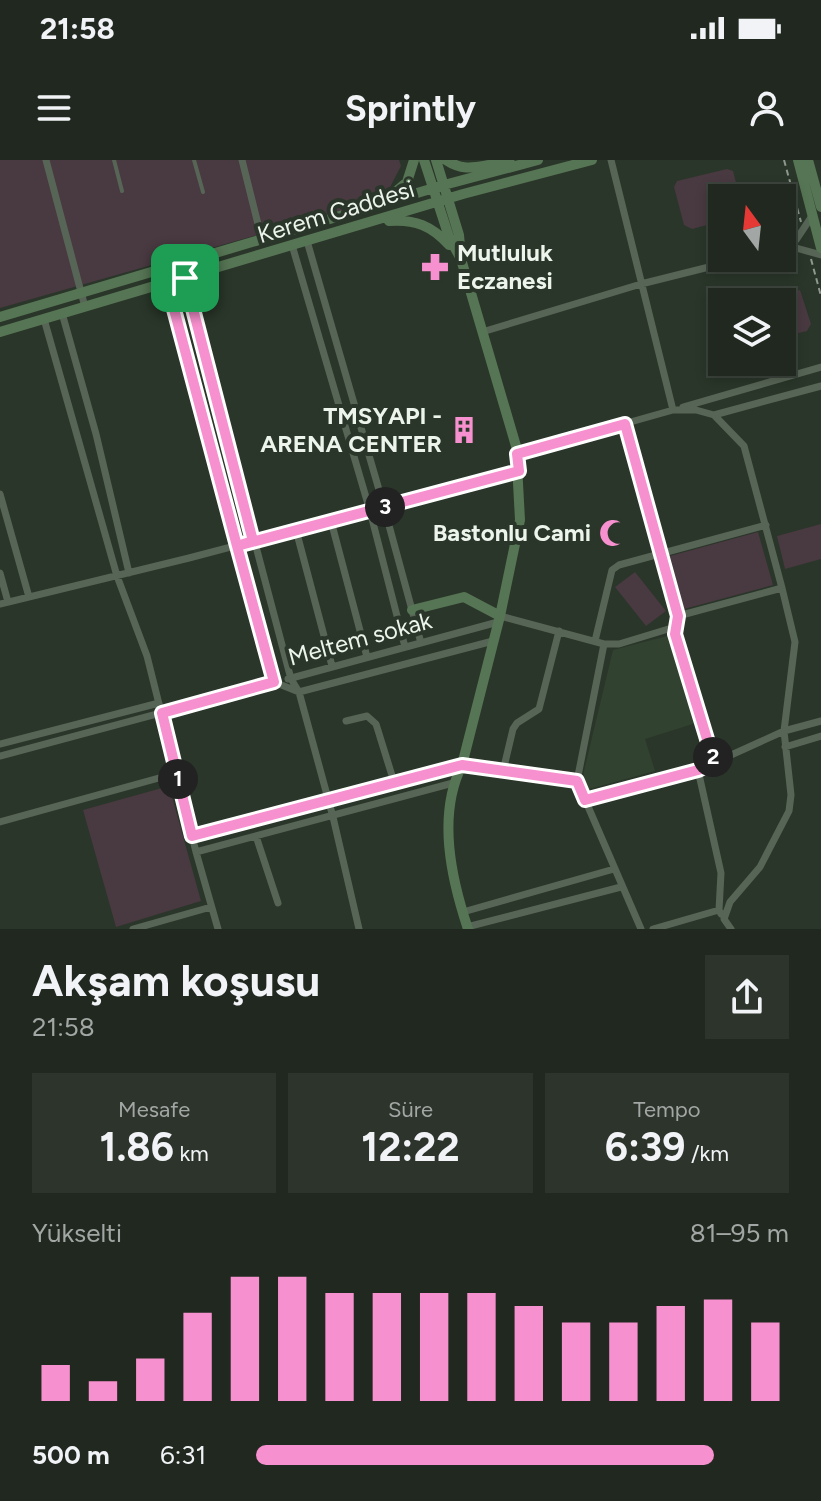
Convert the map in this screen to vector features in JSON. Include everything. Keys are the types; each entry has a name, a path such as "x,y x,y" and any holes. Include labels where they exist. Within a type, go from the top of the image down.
{"street":[{"path":"46,160 85,307"},
{"path":"242,160 262,240"},
{"path":"372,207 403,187 412,172 414,160"},
{"path":"424,160 443,200 449,237 461,259 517,454 519,471 520,520 462,765 453,783 448,842 466,929 621,887"},
{"path":"436,160 438,187"},
{"path":"446,160 464,169 500,163 516,166"},
{"name":"Kerem Caddesi","path":"0,317 538,160"},
{"name":"Kerem Caddesi","path":"0,332 443,200 592,160"},
{"path":"611,160 673,410"},
{"path":"798,160 821,248"},
{"path":"808,160 821,207"},
{"path":"796,238 805,230 812,216"},
{"path":"369,223 416,221 439,234 461,259"},
{"path":"307,241 421,643"},
{"path":"292,245 370,511 405,647"},
{"path":"796,249 821,255"},
{"path":"482,332 708,267"},
{"path":"185,278 253,541 333,817 359,929"},
{"path":"167,283 274,682 299,692"},
{"path":"62,313 96,434 129,573"},
{"path":"44,319 117,576 147,656 218,929"},
{"path":"517,454 821,367"},
{"path":"714,415 821,386"},
{"path":"673,410 696,410 714,415 744,446 795,642 784,731 791,795 789,811 760,867 730,902 724,919"},
{"path":"625,424 678,616 675,634 714,762"},
{"path":"0,573 4,603 237,546 519,471"},
{"path":"0,494 29,597"},
{"path":"331,521 367,657"},
{"path":"595,641 612,570 619,565 766,525"},
{"path":"296,530 332,666"},
{"path":"678,616 782,588"},
{"path":"412,610 464,597 499,619 604,644 619,644 675,627"},
{"name":"Meltem sokak","path":"0,756 291,679 499,619"},
{"path":"503,771 513,729 539,709 559,631"},
{"name":"Meltem sokak","path":"299,692 493,641"},
{"path":"604,644 577,781 641,929"},
{"path":"0,744 159,703"},
{"path":"346,721 367,716 376,724 394,782"},
{"path":"585,800 698,770 784,731 821,721"},
{"path":"785,747 821,736"},
{"path":"192,836 462,765 577,781"},
{"path":"698,770 721,873 719,910 731,929"},
{"path":"0,822 177,773"},
{"path":"196,852 453,783"},
{"path":"256,836 278,903"},
{"path":"463,912 614,869"},
{"path":"133,929 211,907"},
{"path":"653,929 719,910"}],"lane":[{"path":"114,160 122,191"},
{"path":"194,160 203,192"}],"shaded area":[{"path":"0,160 399,160 401,166 384,199 0,308"},
{"path":"727,169 733,171 736,184 708,184 708,225 692,229 684,225 674,187 677,181"},
{"path":"800,290 811,324 807,331 796,334 796,291"},
{"path":"821,524 821,559 785,569 777,536"},
{"path":"758,532 773,585 684,609 670,556"},
{"path":"635,572 666,611 646,626 615,587"},
{"path":"671,635 696,723 645,739 655,771 589,789 583,782 584,771 613,650"},
{"path":"169,786 201,901 116,927 83,810"}],"place":[{"name":"Mutluluk Eczanesi","path":"435,267"},
{"name":"TMSYAPI - ARENA CENTER","path":"464,430"},
{"name":"Bastonlu Cami","path":"613,533"}],"route":[{"path":"185,278 167,283 237,546 519,471 517,454 625,424 678,616 675,634 714,762 698,770 585,800 577,781 462,765 192,836 162,713 274,682 237,546 253,541 185,278"}]}
